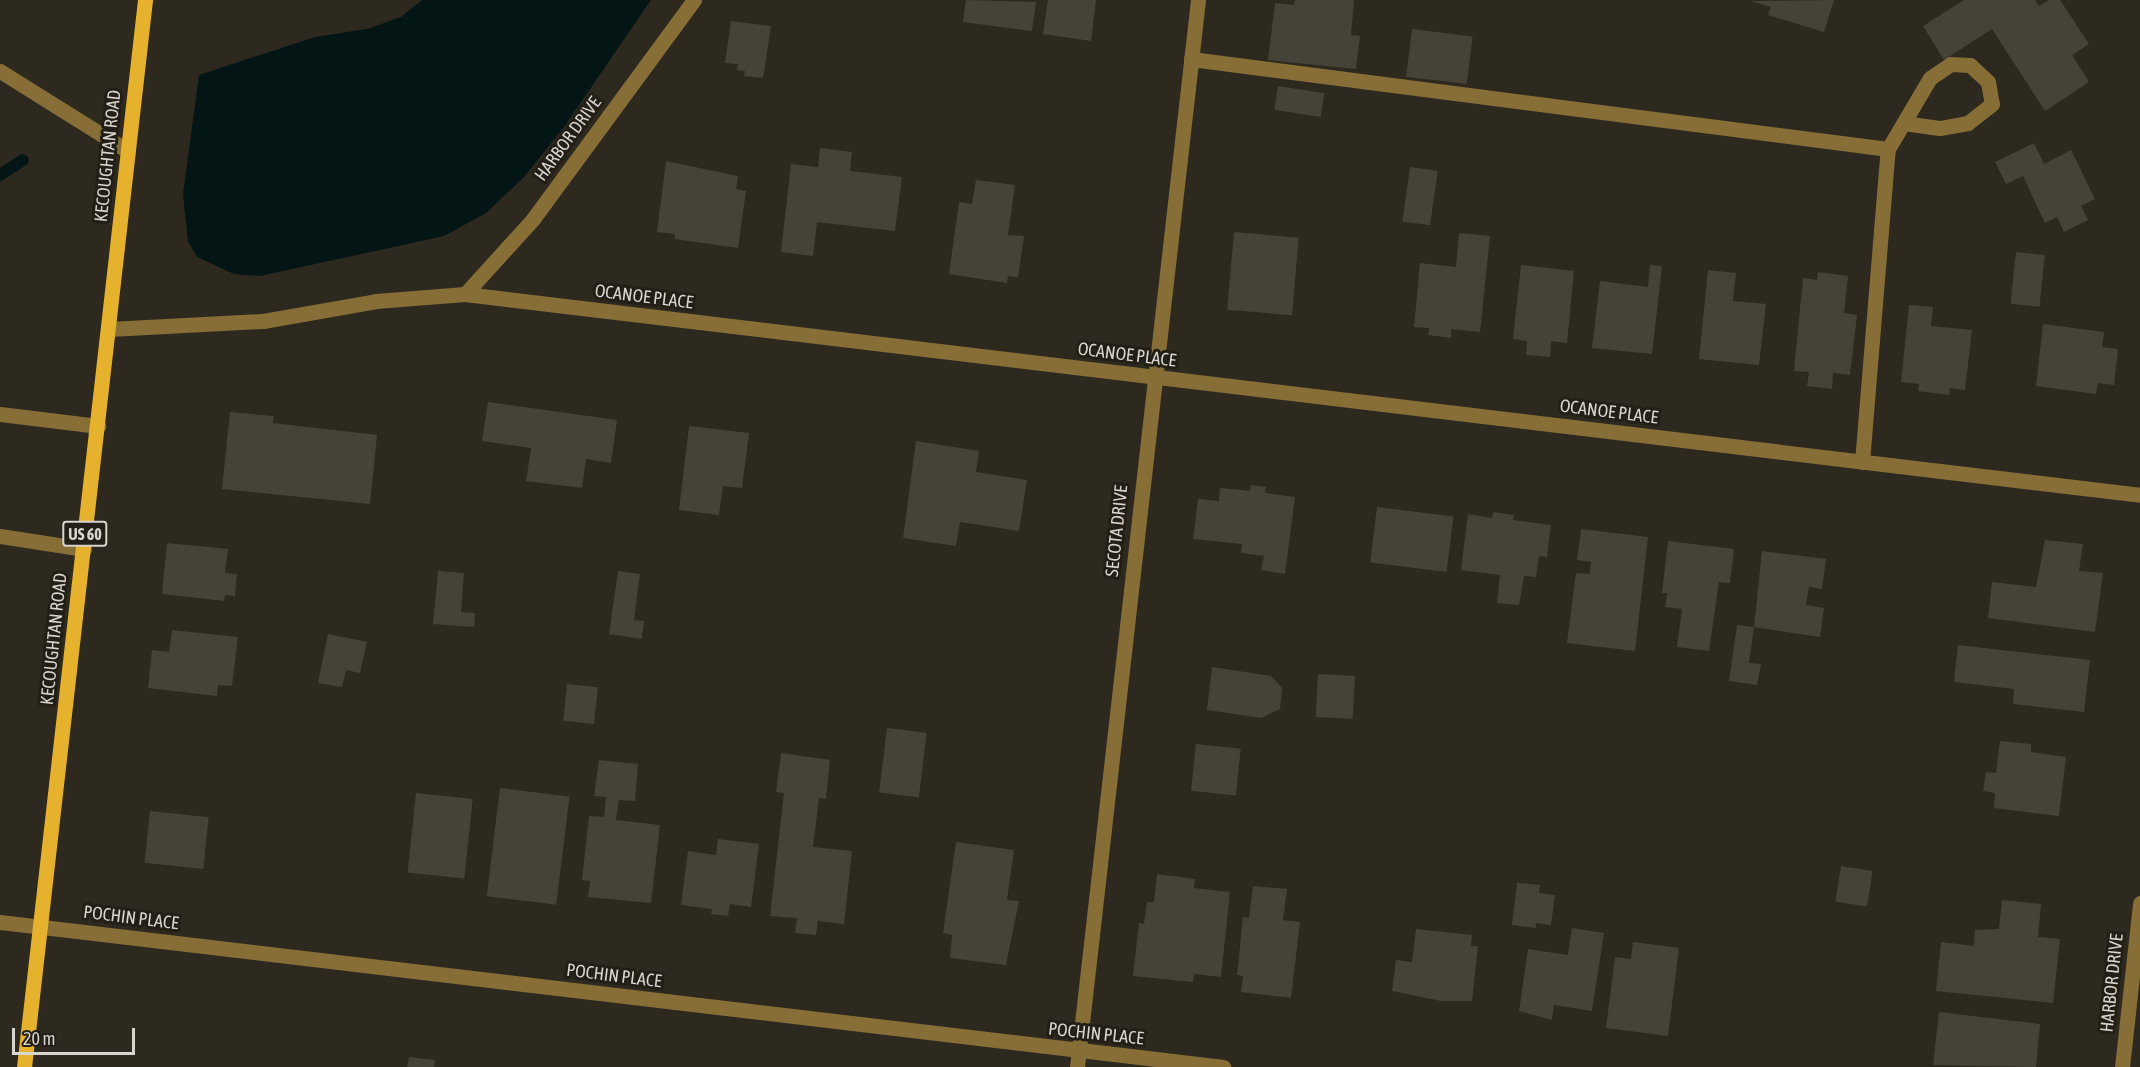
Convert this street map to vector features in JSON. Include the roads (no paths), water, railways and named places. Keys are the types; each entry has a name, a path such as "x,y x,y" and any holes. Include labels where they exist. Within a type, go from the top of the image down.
{"main road":[{"name":"KECOUGHTAN ROAD","path":"24,1067 109,329 144,0"}],"street":[{"name":"HARBOR DRIVE","path":"465,294 533,219 694,0"},
{"name":"SECOTA DRIVE","path":"1078,1059 1153,378 1198,0"},
{"path":"1191,59 1888,148"},
{"path":"1862,462 1888,148 1930,78 1952,64 1970,65 1988,82 1992,104 1968,123 1939,128 1905,123"},
{"path":"0,71 128,151"},
{"name":"OCANOE PLACE","path":"109,329 263,321 376,301 465,294 2140,495"},
{"path":"0,414 98,426"},
{"path":"0,536 84,549"},
{"name":"HARBOR DRIVE","path":"2122,1067 2140,903"},
{"name":"POCHIN PLACE","path":"0,922 1078,1059 1223,1067"}],"waterway":[{"path":"0,175 23,160"}]}
